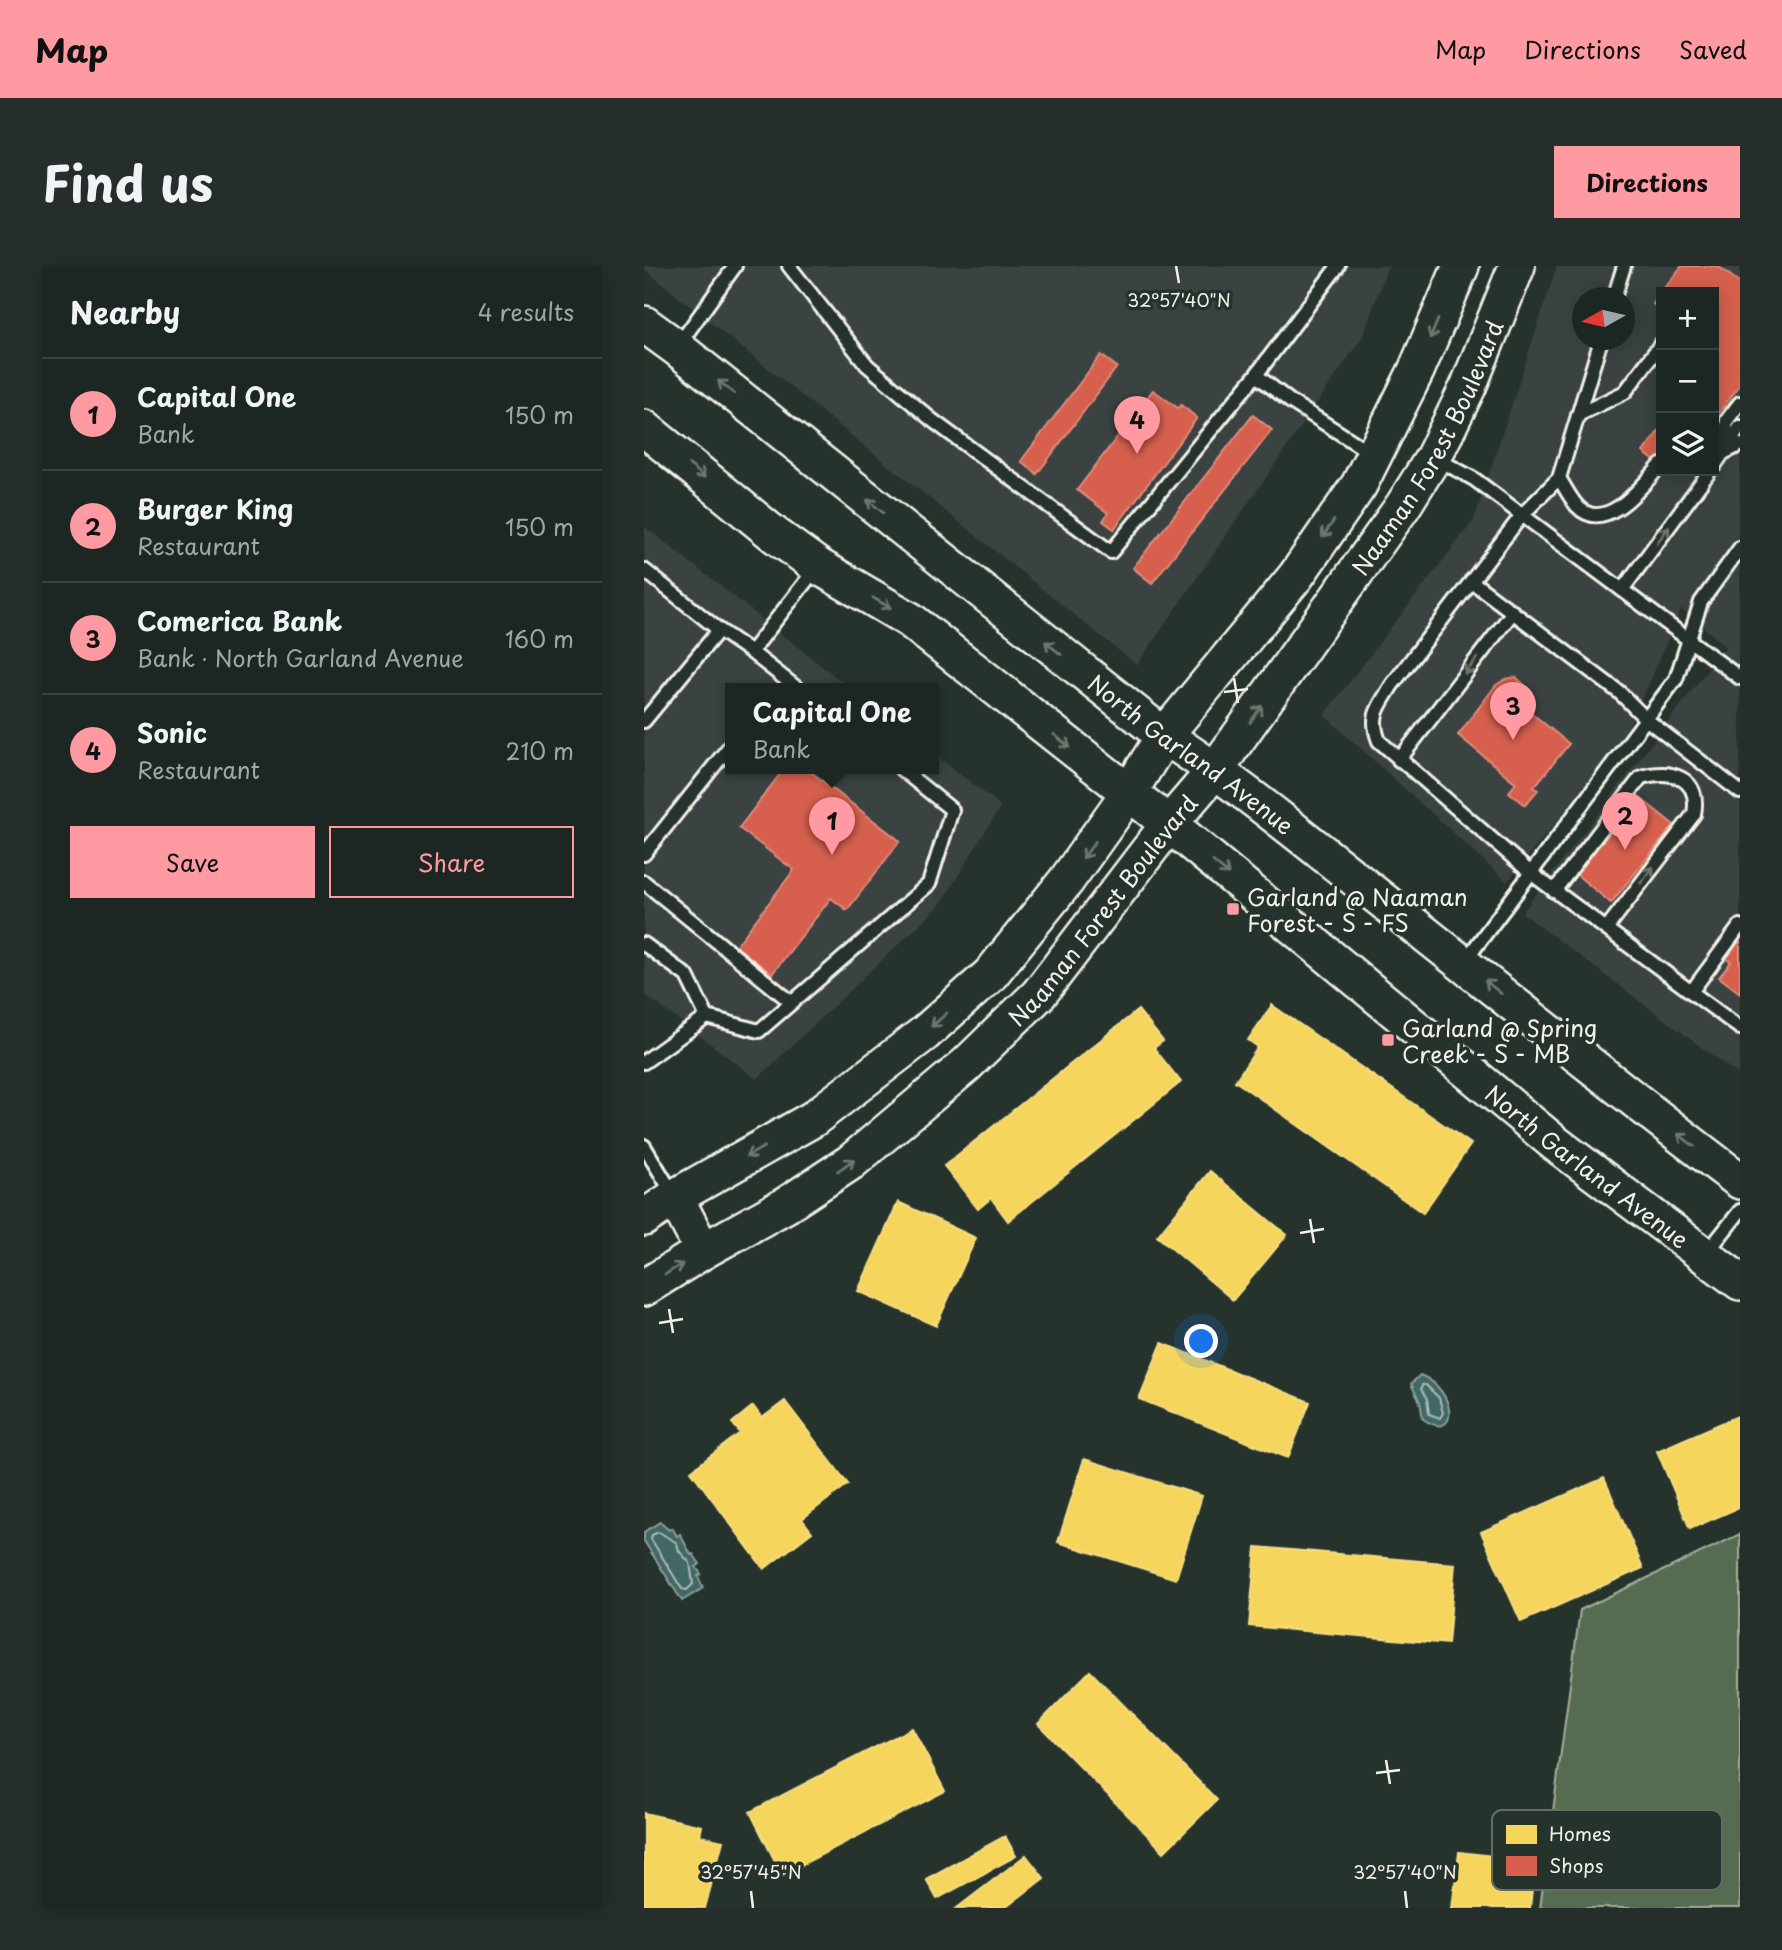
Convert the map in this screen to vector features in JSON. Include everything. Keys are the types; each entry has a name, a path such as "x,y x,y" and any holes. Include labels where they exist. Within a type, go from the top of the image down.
{"main road":[{"name":"Naaman Forest Boulevard","path":"644,1219 675,1198 813,1119 925,1033 990,975 1066,881 1128,794 1164,736 1296,576 1359,485 1416,372 1461,266"},
{"name":"Naaman Forest Boulevard","path":"644,1288 703,1251 786,1205 851,1162 966,1065 1039,994 1169,824 1216,769 1403,506 1433,457 1468,387 1517,266"},
{"name":"North Garland Avenue","path":"644,324 1164,736 1216,769 1613,1085 1740,1181"},
{"name":"North Garland Avenue","path":"644,428 775,535 818,566 910,620 1169,824 1556,1144 1740,1282"},
{"path":"675,1198 703,1251"}],"lane":[{"path":"677,348 735,266"},
{"path":"789,266 867,365 932,420 1111,552 1256,375 1338,266"},
{"path":"1617,287 1624,266"},
{"path":"1598,350 1559,478 1522,514 1392,685 1374,714 1374,729 1379,741 1399,760 1532,874 1740,1028"},
{"path":"1578,415 1625,392 1656,350"},
{"path":"1256,375 1291,402 1374,455"},
{"path":"1723,453 1727,420 1740,403"},
{"path":"1719,459 1740,427"},
{"path":"1723,453 1740,445"},
{"path":"1433,457 1474,479 1740,678"},
{"path":"1559,478 1578,507 1593,515 1616,511 1656,470"},
{"path":"1622,590 1706,476"},
{"path":"1463,963 1676,679 1701,602 1740,548"},
{"path":"751,652 818,566"},
{"path":"644,570 751,652 780,683"},
{"path":"1471,581 1619,692 1647,720 1740,792"},
{"path":"1399,760 1513,612"},
{"path":"644,721 719,630"},
{"path":"644,854 725,752"},
{"path":"1554,891 1641,777 1670,773 1684,780 1692,789 1696,803 1694,814 1606,929"},
{"path":"644,943 687,975 707,1017 758,1031 929,884 952,810 907,774"},
{"path":"644,882 791,1002"},
{"path":"1691,992 1740,926"},
{"path":"644,1062 707,1017"},
{"path":"644,1146 675,1198"},
{"path":"1705,1256 1740,1211"}],"shaded area":[{"path":"644,266 1388,266 1363,336 1137,665 644,269"},
{"path":"1557,266 1740,266 1740,1076 1522,913 1726,646 1681,609 1621,743 1507,882 1324,715 1474,520"},
{"path":"644,526 843,683 725,683 725,774 939,774 939,758 1001,806 940,905 757,1079 644,994"}],"green space":[{"path":"1740,1534 1740,1908 1540,1908 1542,1890 1722,1890 1722,1810 1553,1810 1580,1610"}],"water":[{"path":"1420,1375 1441,1391 1447,1402 1448,1420 1443,1425 1435,1425 1423,1419 1420,1402 1411,1384"},
{"path":"660,1522 669,1530 672,1528 677,1536 680,1534 691,1555 693,1554 700,1564 696,1567 701,1574 698,1576 703,1588 682,1601 644,1541 644,1532"}],"building: Homes":[{"path":"1272,1005 1471,1144 1423,1213 1235,1081 1258,1047 1248,1040"},
{"path":"1138,1010 1163,1041 1154,1048 1181,1082 1008,1221 991,1198 978,1209 944,1166"},
{"path":"1210,1171 1287,1235 1233,1300 1157,1236"},
{"path":"898,1202 976,1238 936,1326 858,1291"},
{"path":"1162,1343 1310,1402 1288,1458 1139,1399"},
{"path":"785,1401 848,1484 802,1519 812,1532 764,1569 691,1471 740,1433 732,1423 753,1406 762,1418"},
{"path":"1740,1415 1740,1507 1690,1529 1657,1451"},
{"path":"1084,1459 1202,1496 1176,1579 1058,1542"},
{"path":"1604,1478 1643,1568 1521,1622 1481,1532"},
{"path":"1256,1547 1455,1564 1448,1644 1249,1626"},
{"path":"1090,1671 1217,1800 1164,1852 1038,1724"},
{"path":"912,1728 945,1791 782,1875 750,1812"},
{"path":"644,1813 702,1826 700,1836 723,1841 705,1908 644,1908"},
{"path":"1005,1836 1016,1856 937,1899 926,1879"},
{"path":"1459,1852 1492,1856 1492,1890 1532,1890 1530,1908 1452,1908"},
{"path":"1026,1855 1044,1878 1005,1908 957,1908"}],"building: Shops":[{"path":"1682,266 1718,266 1740,283 1740,385 1719,412 1719,287 1665,287"},
{"path":"1101,355 1117,367 1037,474 1021,461"},
{"path":"1153,390 1178,408 1181,405 1197,418 1114,529 1103,521 1108,513 1077,490"},
{"path":"1253,415 1272,430 1152,583 1133,568"},
{"path":"1656,435 1656,462 1643,452"},
{"path":"1516,677 1528,688 1517,701 1569,744 1534,787 1538,790 1525,805 1509,792 1516,783 1458,735 1496,685"},
{"path":"780,774 813,774 900,841 847,910 831,898 772,974 736,946 794,870 739,828"},
{"path":"1639,797 1674,825 1611,903 1576,874"},
{"path":"1740,940 1740,993 1719,977 1731,962 1726,959"}],"place":[{"name":"Sonic","path":"1137,454"},
{"name":"Comerica Bank","path":"1513,740"},
{"name":"Burger King","path":"1625,850"},
{"name":"Capital One","path":"832,855"},
{"name":"Garland @ Naaman Forest - S - FS","path":"1233,909"},
{"name":"Garland @ Spring Creek - S - MB","path":"1388,1040"}]}
